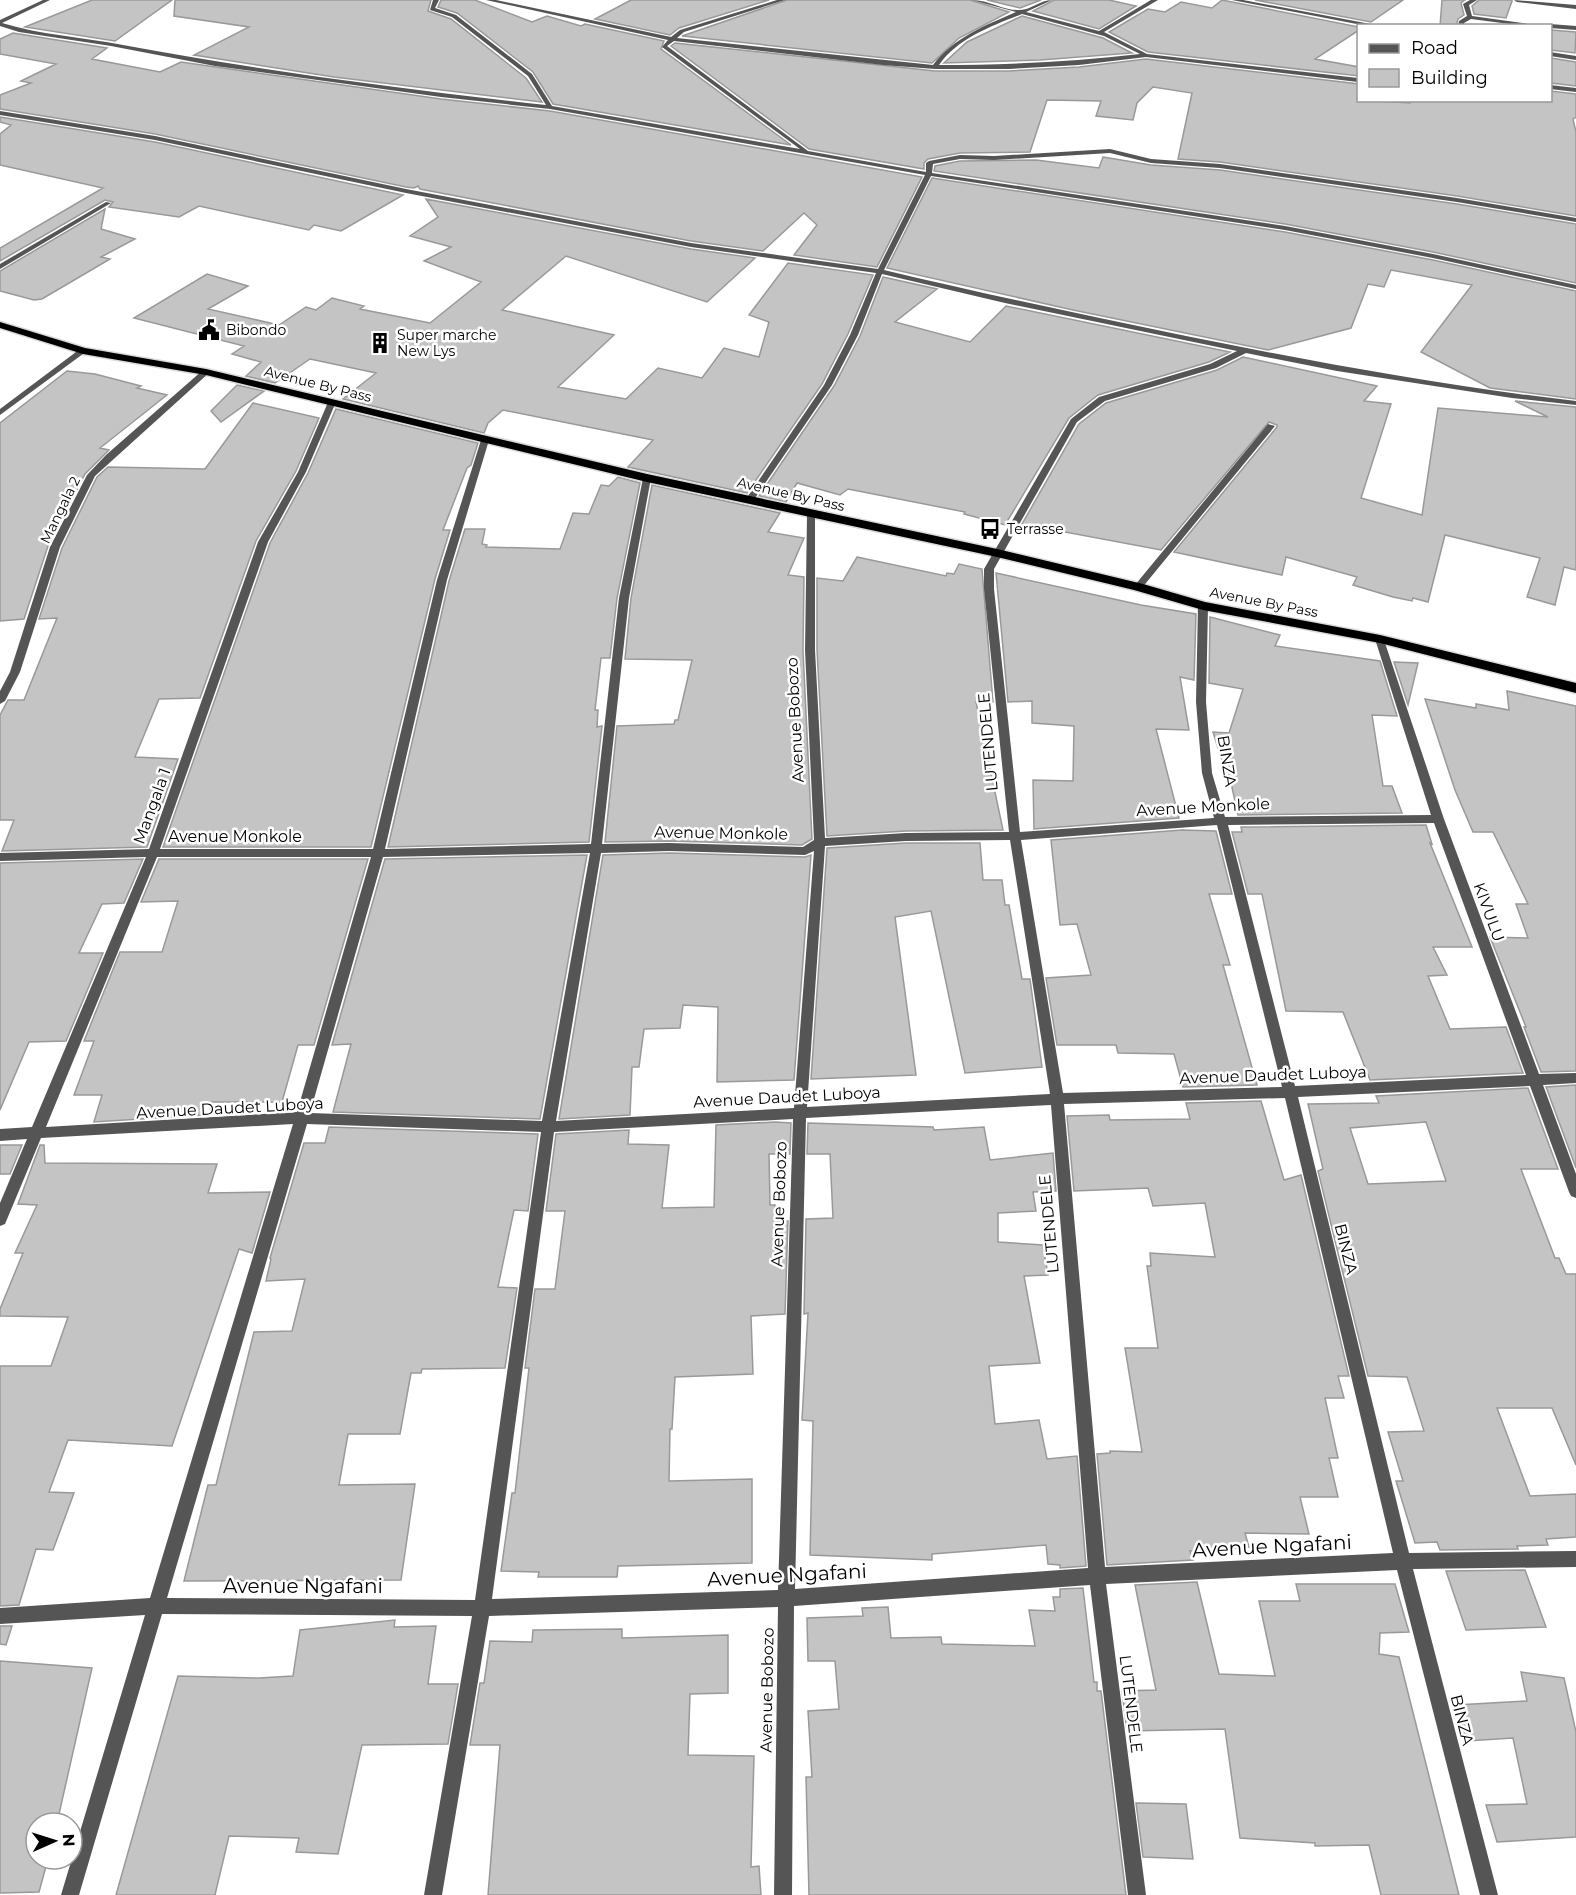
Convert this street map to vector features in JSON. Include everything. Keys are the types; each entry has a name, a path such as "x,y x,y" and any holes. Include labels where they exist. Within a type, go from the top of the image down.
{"highway":[{"name":"Avenue By Pass","path":"0,325 83,351 206,372 647,478 750,499 811,515 997,553 1138,587 1203,606 1380,639 1576,688"}],"street":[{"path":"0,23 47,0"},
{"path":"437,0 432,9 454,16 530,75 550,107"},
{"path":"489,0 672,39 722,43 821,57 935,67 1042,66 1146,55 1357,80"},
{"path":"782,0 702,24 682,32 664,46 806,151"},
{"path":"975,0 1026,11 1099,33 1130,44 1146,55"},
{"path":"935,67 945,53 963,40 1048,0"},
{"path":"1099,33 1155,0"},
{"path":"1235,0 1368,24"},
{"path":"1470,17 1466,4 1474,0"},
{"path":"1517,0 1576,7"},
{"path":"1461,24 1470,17 1525,24"},
{"path":"0,23 19,30 111,44 215,64 441,95 550,107 929,174 1285,228 1433,256 1576,288"},
{"path":"1552,27 1576,28"},
{"path":"1552,54 1576,58"},
{"path":"1552,87 1576,90"},
{"path":"0,113 155,138 406,191 691,245 880,271 1005,301 1337,369 1512,396 1576,403"},
{"path":"750,499 828,386 854,336 880,271 929,174 929,163 931,162 960,157 994,158 1110,151 1151,161 1278,174 1576,220"},
{"path":"0,267 108,203"},
{"path":"0,413 83,351"},
{"name":"LUTENDELE","path":"1137,1895 1097,1576 1057,1100 1015,836 989,589 989,569 1074,421 1102,399 1213,366 1243,351"},
{"name":"Mangala 2","path":"0,700 15,672 56,547 91,475 206,372"},
{"name":"Mangala 1","path":"0,1220 153,853 263,542 302,472 332,402"},
{"path":"1138,587 1271,426"},
{"path":"70,1895 300,1119 344,980 378,853 442,580 485,440"},
{"path":"433,1895 482,1608 548,1127 596,848 624,598 647,478"},
{"name":"Avenue Bobozo","path":"783,1895 786,1598 800,1113 820,842 810,650 811,515"},
{"name":"BINZA","path":"1203,606 1201,702 1207,773 1290,1092 1403,1561 1489,1895"},
{"name":"KIVULU","path":"1380,639 1438,819 1576,1192"},
{"name":"Avenue Monkole","path":"0,857 669,847 804,851 820,842 906,837 1015,836 1221,820 1438,819"},
{"name":"Avenue Daudet Luboya","path":"0,1135 300,1119 548,1127 1057,1100 1290,1092 1576,1078"},
{"name":"Avenue Ngafani","path":"0,1616 156,1606 482,1608 786,1598 1097,1576 1403,1561 1576,1559"}],"building":[{"path":"92,0 172,0 115,41 25,27"},
{"path":"175,0 431,0 428,11 451,19 526,78 542,102 334,77 194,55 249,27 174,16"},
{"path":"441,0 475,0 532,22 547,16 581,26 585,24 664,41 661,49 791,145 553,104 533,72 457,13 438,7"},
{"path":"631,0 769,0 679,28 670,35 595,19"},
{"path":"787,0 970,0 1009,12 959,38 932,63 682,36"},
{"path":"987,0 1041,0 1020,8"},
{"path":"1054,0 1109,0 1136,6 1099,29 1033,11"},
{"path":"1222,0 1357,27 1357,31 1315,59 1357,67 1357,76 1148,52 1109,32 1148,9 1165,12 1181,2 1212,8"},
{"path":"1255,0 1403,0 1371,22"},
{"path":"1442,0 1465,0 1461,3 1464,15 1458,19 1457,24 1440,24"},
{"path":"1479,0 1512,1 1506,18 1474,14 1472,6"},
{"path":"1022,16 1103,38 1132,53 1040,60 944,63 967,42"},
{"path":"1552,30 1576,32 1575,53 1552,50"},
{"path":"13,33 107,48 92,59 160,72 181,62 441,99 550,111 922,177 877,267 794,255 817,225 804,213 763,251 691,241 420,189 418,186 406,187 155,134 0,109 0,95 31,83 21,81 56,64 0,54 0,39"},
{"path":"675,43 935,71 1009,71 1079,67 1146,59 1357,84 1357,102 1552,102 1552,91 1576,94 1576,117 1573,119 1576,132 1576,216 1457,196 1220,162 1178,159 1192,93 1153,87 1137,103 1133,120 1096,116 1101,101 1047,100 1030,152 960,153 928,159 924,163 924,169 809,149 671,46"},
{"path":"1552,58 1576,62 1576,86 1552,83"},
{"path":"0,117 155,142 403,195 341,231 314,225 309,230 199,206 179,217 109,207 113,202 105,200 0,261 0,248 103,188 0,165 0,134 11,125 0,122"},
{"path":"1103,157 1151,165 1220,170 1457,204 1576,224 1576,283 1433,252 1285,224 934,171 935,166 960,161 1036,160 1099,168"},
{"path":"932,178 1285,232 1433,260 1576,291 1576,399 1490,388 1421,352 1472,285 1391,270 1384,287 1368,284 1351,328 1268,350 1073,310 887,268"},
{"path":"426,199 691,249 755,258 707,302 566,256 502,310 614,335 558,387 626,399 658,368 702,378 724,348 759,357 769,322 749,315 788,263 873,275 848,334 822,384 747,493 628,467 653,440 503,410 488,423 484,433 343,399 376,373 310,359 275,383 246,376 261,362 232,354 244,346 134,318 207,274 248,286 208,309 279,325 306,307 316,310 332,298 364,306 360,309 430,323 481,282 424,261 451,247 410,236 438,217"},
{"path":"105,209 101,229 135,239 101,257 110,259 42,299 34,300 0,291 0,271"},
{"path":"883,277 937,289 895,322 970,342 1006,306 1230,352 1209,362 1098,395 1069,418 1005,525 964,514 965,512 848,489 840,495 797,483 786,502 759,496 834,386 860,336"},
{"path":"1243,357 1377,386 1364,401 1391,404 1361,498 1422,515 1438,408 1548,417 1515,401 1576,407 1576,570 1564,567 1555,605 1527,597 1540,558 1445,535 1428,602 1413,598 1412,601 1393,597 1353,585 1357,577 1286,557 1282,575 1174,552 1277,427 1269,422 1161,550 1022,524 1079,424 1106,403 1217,370"},
{"path":"67,371 95,374 167,395 100,448 109,450 85,474 48,546 24,619 0,621 0,423"},
{"path":"237,385 264,391 221,422 211,411"},
{"path":"253,403 319,418 296,471 256,541 200,698 159,699 135,757 178,759 147,847 2,851 14,820 0,820 0,715 8,700 24,700 57,618 39,619 62,548 97,477 108,467 205,469"},
{"path":"336,409 478,443 443,530 450,530 435,579 371,847 163,847 270,543 308,473"},
{"path":"618,477 640,483 617,598 610,658 601,658 595,710 598,710 597,727 602,726 589,842 388,847 449,581 465,529 485,529 482,544 487,545 486,547 560,549 573,513 589,514 601,485 609,486"},
{"path":"652,485 780,513 768,532 804,538 788,575 804,577 803,650 812,839 802,845 669,841 605,842 617,726 674,724 675,720 678,720 692,660 625,659 631,598"},
{"path":"857,557 946,576 947,573 954,574 959,564 982,569 993,702 976,702 1003,830 906,831 827,836 817,650 817,578 843,581"},
{"path":"996,573 1141,605 1196,614 1194,680 1180,677 1189,730 1156,729 1179,818 1034,829 1033,780 1073,781 1074,726 1032,723 1032,701 1008,702"},
{"path":"1210,617 1280,635 1275,646 1380,661 1397,716 1372,715 1383,786 1392,786 1402,813 1238,815 1228,769 1225,770 1213,732 1229,733 1243,689 1209,683"},
{"path":"1394,662 1418,663 1408,705"},
{"path":"1507,691 1576,706 1576,1071 1541,1072 1524,1027 1526,1027 1490,937 1528,938 1516,904 1528,904 1493,832 1473,832 1455,790 1425,699 1476,708 1476,704 1509,710"},
{"path":"1426,825 1432,844 1430,843 1472,947 1433,947 1447,975 1428,976 1450,1029 1506,1027 1523,1073 1370,1080 1343,1012 1286,1011 1262,894 1248,894 1232,832 1242,832 1241,827"},
{"path":"1182,830 1216,831 1232,894 1209,894 1230,965 1223,965 1257,1085 1183,1087 1174,1054 1118,1053 1116,1045 1057,1045 1046,978 1091,975 1077,924 1060,925 1051,840"},
{"path":"906,843 980,843 983,880 1002,880 1005,905 1009,905 1022,979 1030,979 1042,1067 965,1073 931,911 895,917 916,1075 811,1079 827,848"},
{"path":"669,853 805,857 811,855 794,1080 717,1082 718,1007 683,1005 680,1028 644,1029 639,1067 632,1067 630,1115 559,1119 603,855"},
{"path":"587,855 540,1119 333,1112 351,1044 332,1045 385,859"},
{"path":"143,859 124,903 102,904 79,953 103,953 66,1041 29,1042 0,1110 0,863"},
{"path":"159,859 368,859 314,1045 298,1045 282,1102 206,1102 203,1115 94,1122 102,1095 74,1095 94,1041 84,1041 120,952 162,952 178,901 141,902"},
{"path":"1576,1085 1576,1168 1546,1087"},
{"path":"1528,1088 1558,1169 1521,1169 1555,1258 1559,1258 1566,1274 1576,1274 1576,1465 1552,1408 1497,1408 1530,1496 1576,1494 1576,1537 1546,1539 1548,1545 1517,1546 1518,1549 1440,1550 1437,1542 1415,1543 1396,1481 1403,1481 1388,1432 1424,1431 1407,1377 1368,1376 1318,1171 1323,1169 1308,1104 1379,1103 1376,1096","holes":["1426,1122 1446,1181 1368,1184 1350,1128"]},
{"path":"1261,1101 1284,1180 1301,1175 1349,1376 1338,1376 1344,1398 1325,1398 1338,1458 1329,1458 1338,1497 1300,1497 1309,1534 1245,1533 1249,1547 1190,1551 1193,1560 1107,1565 1097,1454 1110,1453 1110,1451 1142,1452 1125,1348 1158,1348 1147,1266 1151,1266 1150,1253 1215,1257 1205,1203 1153,1206 1148,1188 1074,1191 1067,1116 1109,1115 1110,1120 1190,1119 1186,1103"},
{"path":"791,1123 790,1154 769,1154 770,1205 775,1205 776,1222 788,1221 785,1314 751,1316 753,1374 675,1377 672,1429 670,1429 669,1481 752,1479 752,1563 618,1566 617,1577 538,1577 539,1572 501,1571 512,1493 515,1493 529,1368 525,1368 535,1289 555,1289 565,1211 546,1211 556,1134 629,1130 628,1144 669,1145 662,1208 714,1207 716,1125"},
{"path":"808,1123 933,1127 934,1130 984,1127 990,1160 1053,1153 1056,1191 1033,1192 1036,1211 998,1213 998,1242 1043,1245 1048,1275 1024,1276 1040,1363 989,1366 995,1424 1039,1420 1047,1459 1077,1456 1086,1566 1060,1568 1060,1565 1048,1564 1046,1545 932,1554 932,1560 810,1555 813,1421 802,1420 808,1313 804,1314 806,1219 833,1218 830,1154 807,1154"},
{"path":"329,1127 538,1134 528,1211 514,1210 498,1287 517,1288 505,1368 422,1369 421,1373 411,1373 400,1434 348,1434 339,1485 415,1484 401,1580 184,1581 208,1485 216,1485 254,1332 292,1331 305,1279 266,1281 270,1258 304,1143 325,1143"},
{"path":"0,1145 22,1145 10,1174 0,1174"},
{"path":"40,1145 44,1145 45,1163 217,1164 208,1193 270,1192 252,1253 239,1249 172,1446 68,1440 49,1492 74,1493 53,1550 36,1549 19,1605 0,1606 0,1366 51,1366 68,1317 0,1316 0,1309 23,1253 15,1253 37,1205 18,1204"},
{"path":"1525,1570 1546,1627 1466,1630 1446,1571"},
{"path":"1197,1582 1219,1674 1275,1676 1259,1601 1300,1601 1296,1584 1395,1584 1409,1632 1380,1633 1379,1654 1399,1657 1459,1895 1381,1895 1369,1845 1315,1846 1315,1843 1240,1838 1225,1729 1127,1731 1122,1691 1156,1690 1135,1585"},
{"path":"1083,1588 1094,1682 1097,1682 1097,1691 1101,1691 1126,1895 809,1895 806,1777 812,1777 808,1711 839,1709 835,1661 808,1661 807,1618 863,1616 862,1608 888,1607 891,1638 941,1637 942,1644 1035,1646 1029,1610 1055,1611 1053,1597 1060,1597 1060,1589"},
{"path":"395,1620 394,1627 436,1626 428,1684 458,1684 448,1744 362,1745 338,1854 296,1852 299,1838 229,1836 215,1895 116,1895 178,1676 259,1678 293,1676 300,1630"},
{"path":"0,1626 12,1626 6,1645 0,1644"},
{"path":"622,1629 622,1638 728,1635 728,1693 690,1694 688,1755 754,1756 751,1867 759,1866 761,1895 488,1895 500,1745 470,1745 480,1683 484,1683 490,1641 532,1642 533,1630"},
{"path":"0,1661 92,1668 60,1811 24,1811 24,1871 45,1871 39,1892 0,1893"},
{"path":"1521,1672 1564,1678 1576,1732 1576,1837 1497,1842 1486,1805 1527,1804 1513,1738 1467,1741 1456,1705 1527,1701"},
{"path":"1136,1803 1186,1804 1193,1859 1143,1857"}],"place":[{"name":"Bibondo","path":"209,330"},
{"name":"Super marche New Lys","path":"380,343"},
{"name":"Terrasse","path":"990,529"}]}
